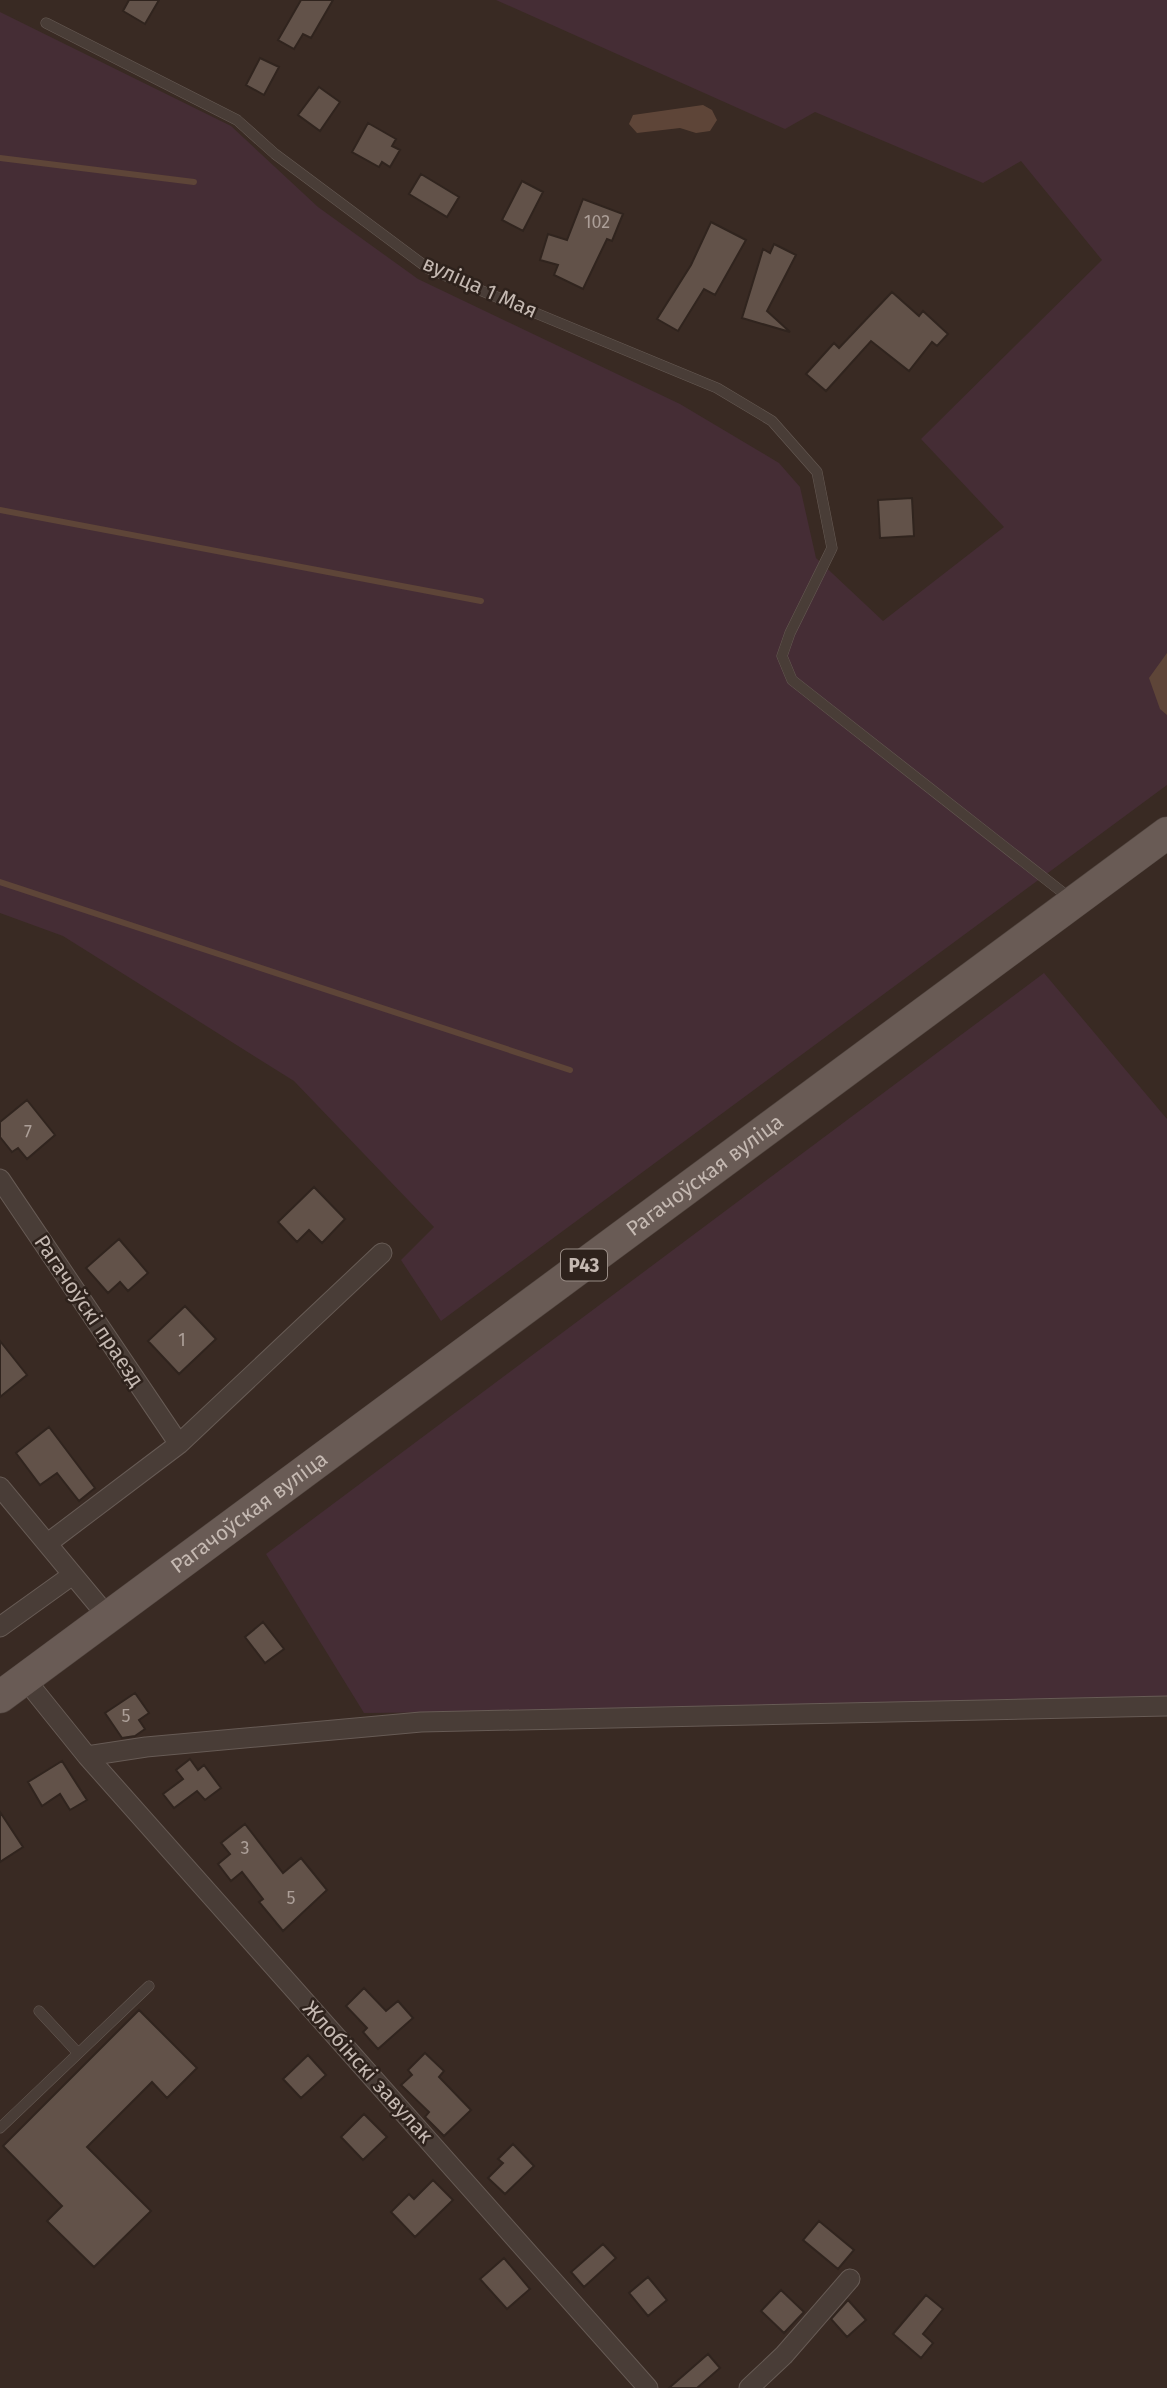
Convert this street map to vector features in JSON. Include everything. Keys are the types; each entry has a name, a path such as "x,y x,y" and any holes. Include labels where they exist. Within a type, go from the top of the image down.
{"main road":[{"name":"Рагачоўская вуліца","path":"0,1697 1167,833"}],"street":[{"name":"Рагачоўскі праезд","path":"0,1179 179,1444"},
{"path":"48,1543 179,1444 382,1253"},
{"path":"0,1487 108,1618"},
{"path":"0,1627 71,1576"},
{"name":"Жлобінскі завулак","path":"25,1679 87,1756 648,2388"},
{"path":"87,1756 146,1747 421,1722 1167,1706"},
{"path":"749,2388 784,2355 850,2279"}],"lane":[{"name":"вуліца 1 Мая","path":"46,23 237,120 275,153 429,269 717,388 772,421 817,472 832,548 790,633 782,656 792,680 1074,902"},
{"path":"0,2128 149,1986"},
{"path":"39,2011 77,2052"}],"shaded area":[{"path":"496,0 1167,0 1167,785 441,1321 401,1260 434,1227 294,1081 63,936 0,913 0,12 231,126 318,207 418,279 680,404 779,463 800,487 816,558 883,621 1004,527 921,439 1102,260 1021,161 983,183 815,112 785,129"},
{"path":"703,105 712,110 717,120 710,131 696,133 680,128 637,133 629,124 633,115"},
{"path":"1167,653 1167,715 1160,709 1149,678"},
{"path":"1044,973 1167,1119 1167,1705 364,1713 266,1554"}],"building":[{"path":"129,0 159,0 145,24 123,11"},
{"path":"301,0 333,0 311,38 303,34 294,49 278,40"},
{"path":"260,58 279,67 264,95 246,85"},
{"path":"319,87 340,102 320,131 298,115"},
{"path":"368,123 396,139 392,146 400,150 390,167 382,162 379,167 352,152"},
{"path":"421,174 459,197 447,217 409,194"},
{"path":"522,181 543,192 523,231 502,220"},
{"path":"583,199 623,214 612,241 607,239 583,289 554,275 558,265 540,260 548,234 567,240"},
{"path":"711,222 746,240 715,295 704,289 678,331 657,319 691,265"},
{"path":"774,244 796,255 767,311 790,332 742,318 763,249 770,253"},
{"path":"892,292 919,316 923,311 948,334 937,346 932,342 909,371 871,341 826,391 806,374 834,343 839,348"},
{"path":"912,498 914,536 880,538 878,500"},
{"path":"27,1100 55,1135 27,1159 18,1148 12,1152 0,1137 0,1122"},
{"path":"314,1187 345,1219 322,1243 309,1230 297,1242 278,1222"},
{"path":"119,1239 148,1273 128,1291 120,1282 108,1293 86,1268"},
{"path":"185,1306 216,1339 179,1374 148,1341"},
{"path":"0,1341 27,1375 0,1397"},
{"path":"49,1427 95,1488 79,1501 57,1473 40,1485 16,1453"},
{"path":"263,1622 284,1649 265,1663 245,1637"},
{"path":"135,1693 149,1713 139,1720 145,1729 135,1736 122,1738 105,1713"},
{"path":"190,1759 198,1770 204,1765 221,1788 205,1800 197,1791 174,1808 163,1794 183,1779 176,1770"},
{"path":"62,1761 87,1800 70,1810 60,1794 42,1806 28,1782"},
{"path":"0,1812 23,1847 0,1862"},
{"path":"245,1824 283,1873 301,1858 327,1890 283,1931 259,1902 263,1899 242,1872 231,1881 218,1864 230,1854 221,1843"},
{"path":"364,1988 386,2011 398,2001 413,2018 378,2049 363,2032 367,2028 346,2006"},
{"path":"139,2010 197,2068 167,2098 152,2082 87,2147 151,2211 94,2267 47,2221 62,2206 3,2146"},
{"path":"425,2053 444,2071 439,2077 471,2110 444,2136 425,2117 429,2112 401,2085 412,2075 408,2070"},
{"path":"308,2055 326,2075 301,2098 283,2079"},
{"path":"364,2114 387,2137 363,2160 341,2137"},
{"path":"513,2144 534,2166 505,2194 488,2178 503,2163 498,2159"},
{"path":"433,2180 453,2200 415,2237 391,2212 409,2194 414,2199"},
{"path":"819,2221 854,2250 838,2269 803,2240"},
{"path":"603,2244 616,2258 584,2287 571,2272"},
{"path":"504,2258 530,2289 507,2309 480,2279"},
{"path":"648,2277 667,2300 648,2316 629,2293"},
{"path":"781,2290 804,2312 784,2333 761,2311"},
{"path":"926,2295 943,2309 923,2334 933,2343 921,2358 893,2334"},
{"path":"848,2300 866,2320 847,2337 831,2319"},
{"path":"708,2354 720,2368 697,2388 669,2388"}],"waterway":[{"path":"0,158 194,182"},
{"path":"0,510 481,601"},
{"path":"0,882 570,1070"}]}
